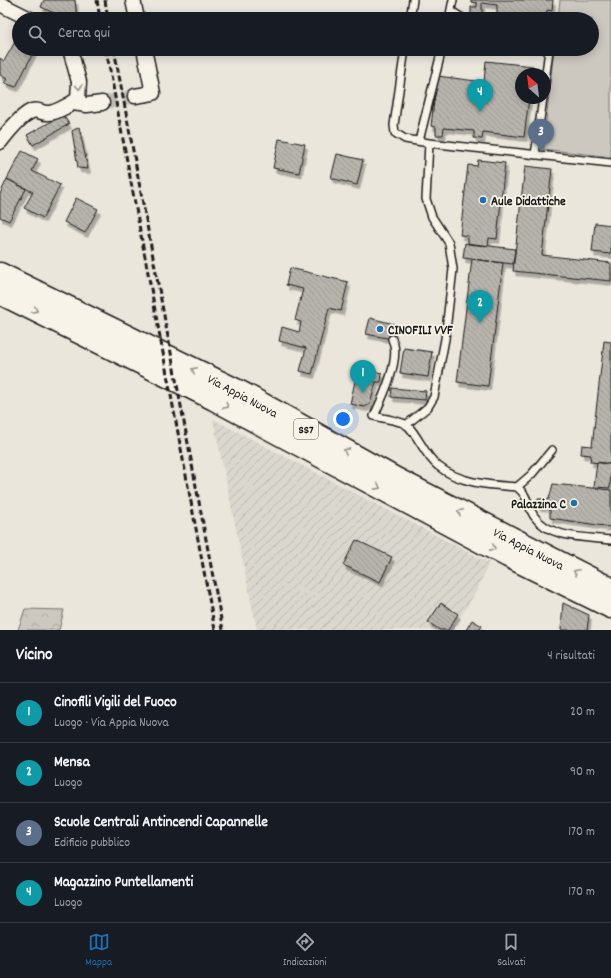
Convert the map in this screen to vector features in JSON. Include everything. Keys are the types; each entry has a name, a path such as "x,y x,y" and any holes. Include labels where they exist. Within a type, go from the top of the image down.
{"main road":[{"name":"Via Appia Nuova","path":"0,274 242,393 403,483 611,589"},
{"name":"Via Appia Nuova","path":"0,293 214,399 508,556 611,607"}],"street":[{"path":"133,0 136,12"},
{"path":"0,4 16,12"},
{"path":"0,142 14,125 29,112 37,110 49,113 73,103 79,97 80,86 72,56"},
{"path":"135,96 153,93 145,56"},
{"path":"73,103 87,105 102,103"}],"lane":[{"path":"411,12 413,0"},
{"path":"451,11 453,0"},
{"path":"404,56 394,130 401,138 429,143 611,163"},
{"path":"419,141 440,56"},
{"path":"547,68 548,56"},
{"path":"536,155 542,104"},
{"path":"406,425 428,407 434,397 446,339 453,269 449,243 432,217 426,199 429,143"},
{"path":"392,339 394,346 394,359 388,384 374,416 406,425 434,462 444,470 457,477 476,482 518,487 526,496 534,515 548,528 567,534 611,540"},
{"path":"518,487 531,475 552,450"}],"shaded area":[{"path":"213,419 489,563 476,592 452,630 257,630"}],"green space":[{"path":"560,0 611,0 611,157 543,149 548,104 551,104 551,76 553,56 599,56 599,12 559,12"},
{"path":"25,609 64,610 59,630 18,630"}],"building":[{"path":"44,0 75,0 76,12 51,12 41,7"},
{"path":"471,0 553,0 552,11 547,10 547,12 497,12 497,5 482,3 482,12 471,12 471,7 477,7 477,3 471,2"},
{"path":"12,47 12,56 32,56 16,87 4,83 7,79 0,75 0,58 4,61"},
{"path":"486,61 533,66 533,68 515,68 515,104 528,104 524,137 483,132 482,139 474,138 474,131 444,128 443,135 436,135 436,127 431,126 437,76 484,82"},
{"path":"63,115 69,124 33,145 27,135"},
{"path":"79,127 88,169 78,168 72,131"},
{"path":"279,139 305,144 299,173 273,168"},
{"path":"22,151 38,159 32,171 60,185 43,218 24,208 33,192 7,179"},
{"path":"337,154 363,160 357,185 331,178"},
{"name":"Aule Didattiche","path":"478,160 505,163 497,239 489,238 488,246 468,244 468,236 460,235 468,165 477,166"},
{"path":"525,166 552,169 542,255 611,263 611,281 513,271"},
{"path":"7,179 26,189 9,221 0,217 0,194"},
{"path":"76,198 98,209 85,233 64,222"},
{"path":"595,223 611,225 611,254 592,252"},
{"path":"465,243 515,249 513,264 463,258"},
{"path":"472,259 503,263 488,386 457,382"},
{"path":"290,268 348,282 341,311 329,308 312,374 300,371 306,348 279,341 282,327 299,332 301,322 295,320 303,289 286,285"},
{"name":"CINOFILI VVF","path":"370,318 394,324 392,339 366,334"},
{"path":"604,341 611,342 611,464 590,462 591,455 581,454 582,445 592,446"},
{"path":"404,348 432,352 428,377 400,373"},
{"path":"358,368 382,373 381,382 376,382 370,404 365,407 350,404"},
{"path":"392,388 426,391 425,400 391,397"},
{"path":"597,462 611,464 610,488 594,487"},
{"name":"Palazzina C","path":"553,484 611,490 611,527 550,518 550,507 537,506 538,499 549,499"},
{"path":"356,540 392,557 380,582 343,565"},
{"path":"441,603 458,614 448,630 440,630 428,622"},
{"path":"563,603 589,615 587,630 561,630"},
{"path":"472,620 482,626 479,630 466,630"}],"tunnel":[{"path":"102,103 135,96"}],"railway":[{"path":"97,0 99,12"},
{"path":"105,0 107,12"},
{"path":"107,56 215,630"},
{"path":"115,56 223,630"}],"place":[{"name":"Magazzino Puntellamenti","path":"480,112"},
{"name":"Scuole Centrali Antincendi Capannelle","path":"541,152"},
{"name":"Aule Didattiche","path":"483,200"},
{"name":"Mensa","path":"480,323"},
{"name":"CINOFILI VVF","path":"380,329"},
{"name":"Cinofili Vigili del Fuoco","path":"363,393"},
{"name":"Palazzina C","path":"574,503"}]}
